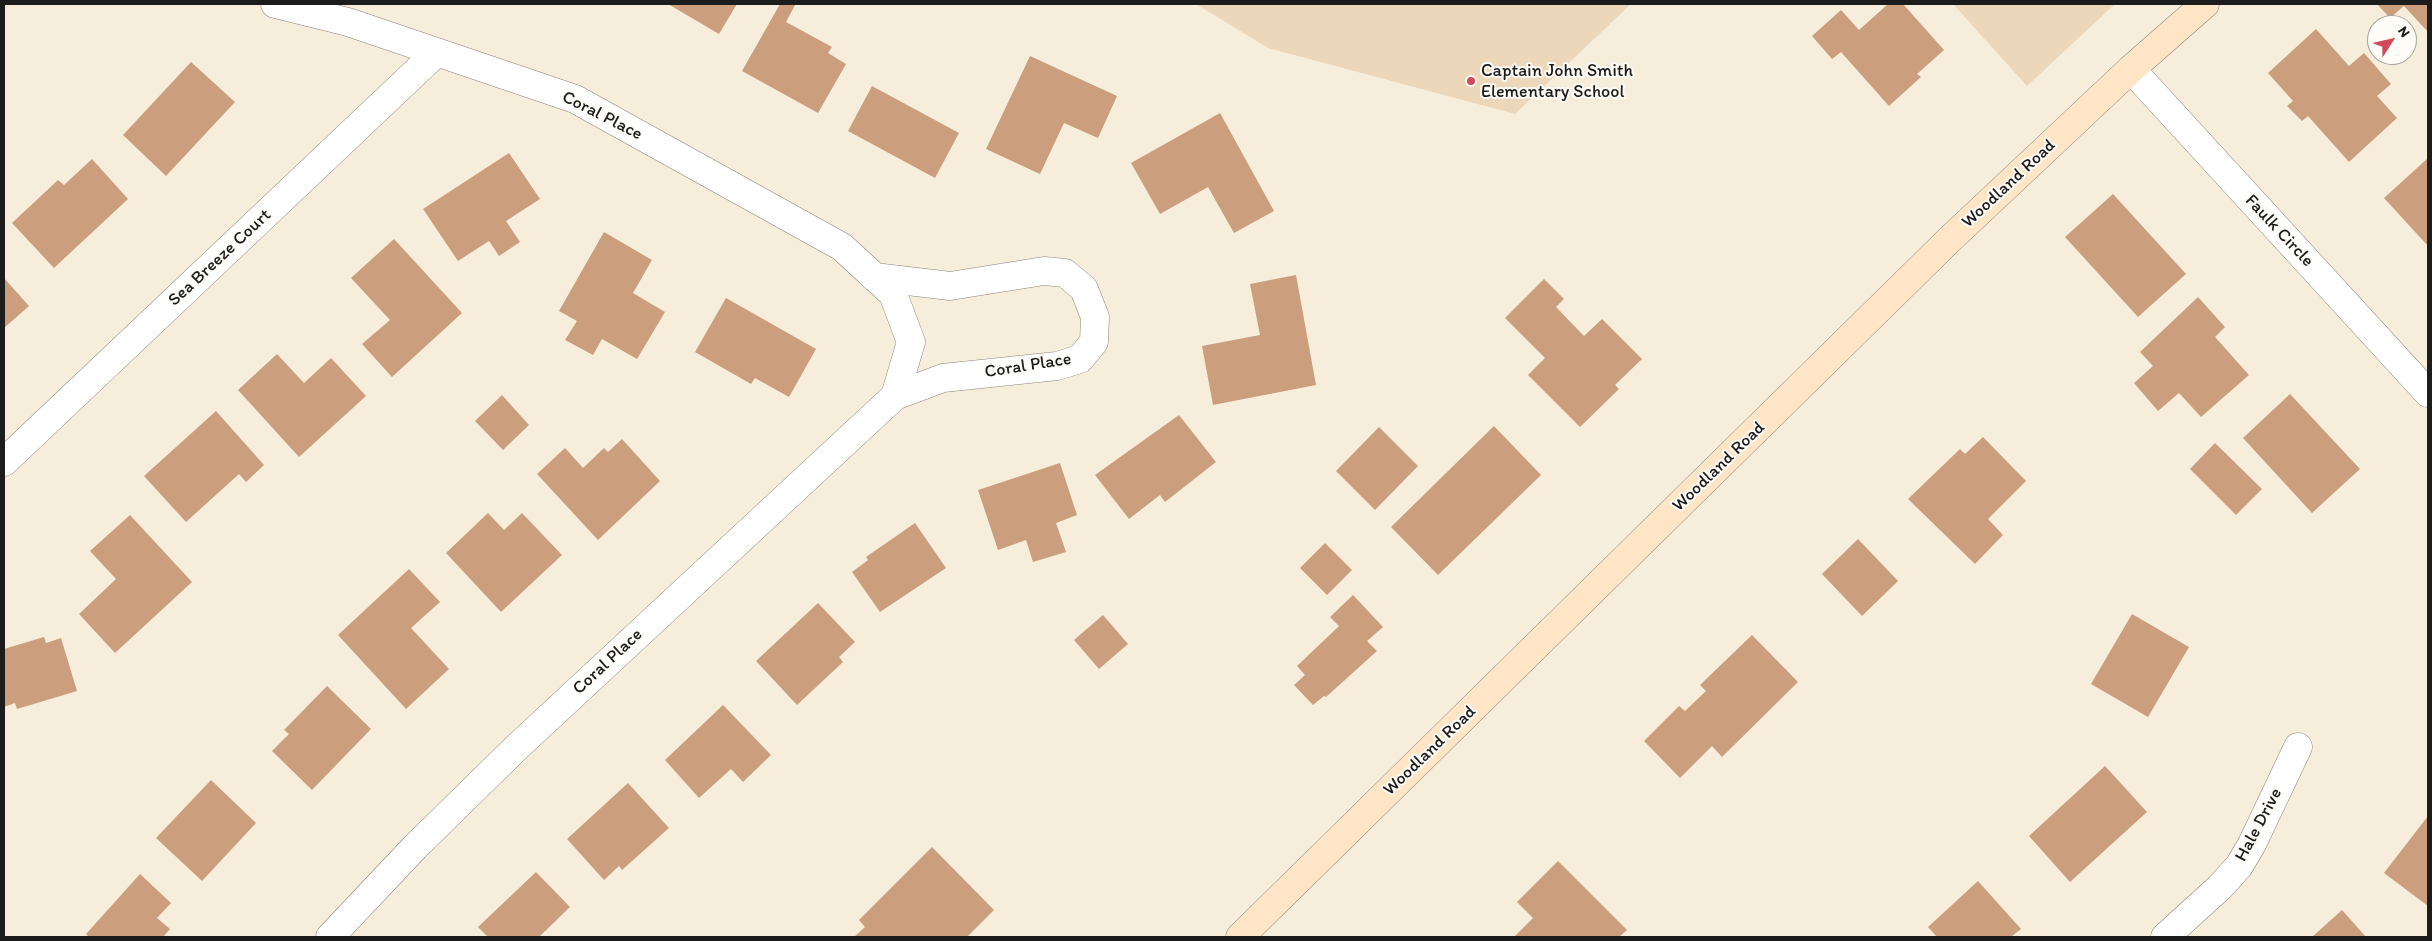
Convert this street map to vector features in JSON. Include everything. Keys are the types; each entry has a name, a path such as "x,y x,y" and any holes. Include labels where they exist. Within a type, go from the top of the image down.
{"main road":[{"name":"Woodland Road","path":"1240,937 1948,241 2131,69 2205,4"}],"street":[{"name":"Coral Place","path":"275,4 348,22 575,99 842,248 893,294 911,342 895,396"},
{"name":"Sea Breeze Court","path":"4,462 436,53"},
{"name":"Faulk Circle","path":"2131,69 2428,393"},
{"name":"Coral Place","path":"330,937 415,846 516,748 895,396 943,378 1057,366 1080,359 1094,342 1095,317 1084,289 1065,274 1044,271 950,286 874,277"},
{"name":"Hale Drive","path":"2165,937 2220,886 2238,866 2252,844 2298,747"}],"shaded area":[{"name":"Captain John Smith Elementary School","path":"1196,4 1631,4 1515,114 1268,48"},
{"path":"1953,4 2115,4 2027,86"}],"building":[{"path":"668,4 737,4 719,34"},
{"path":"780,4 795,5 786,22 832,47 828,53 846,64 818,113 742,71"},
{"path":"1888,4 1903,4 1944,50 1917,74 1921,77 1889,106 1841,52 1832,59 1812,36 1841,10 1859,30"},
{"path":"2377,4 2428,4 2428,32 2417,20 2417,15 2412,15 2404,6 2394,15 2387,15"},
{"path":"2316,29 2349,66 2364,53 2367,56 2367,65 2374,65 2391,84 2377,96 2397,118 2349,162 2308,116 2302,121 2287,106 2293,101 2268,73"},
{"path":"1030,56 1117,96 1098,138 1064,123 1040,174 986,149"},
{"path":"191,62 235,102 166,176 123,135"},
{"path":"872,86 959,133 935,178 848,131"},
{"path":"1220,113 1274,211 1234,233 1208,187 1160,214 1131,163"},
{"path":"509,153 540,199 506,221 520,242 499,256 489,241 458,261 423,209"},
{"path":"2428,158 2428,246 2384,198"},
{"path":"92,159 128,199 54,268 12,223 58,180 64,185"},
{"path":"2113,194 2186,274 2138,317 2065,237"},
{"path":"604,232 652,260 633,293 665,312 637,359 602,339 593,355 565,340 577,321 559,311"},
{"path":"394,239 462,313 392,377 362,344 390,320 351,278"},
{"path":"1296,275 1316,385 1213,405 1202,346 1260,335 1250,284"},
{"path":"4,278 29,306 4,328"},
{"path":"1544,279 1564,299 1556,307 1584,336 1602,319 1642,359 1615,385 1619,389 1580,427 1528,375 1545,358 1505,318"},
{"path":"2198,297 2225,327 2215,337 2249,375 2201,417 2179,393 2158,411 2134,383 2153,366 2140,352"},
{"path":"726,298 816,349 789,397 755,378 751,384 695,352"},
{"path":"277,354 304,383 331,358 366,396 299,457 238,390"},
{"path":"2290,394 2360,469 2312,513 2243,438"},
{"path":"502,395 529,425 503,450 475,421"},
{"path":"216,411 264,465 246,482 239,474 186,522 144,476"},
{"path":"1179,415 1216,462 1165,502 1160,495 1129,519 1095,475"},
{"path":"1494,426 1541,475 1438,575 1391,527"},
{"path":"1379,427 1418,466 1375,510 1336,471"},
{"path":"1983,437 2026,481 1988,519 2003,535 1975,564 1908,499 1960,449 1965,454"},
{"path":"622,439 660,481 598,540 537,474 565,448 583,468 604,448 608,452"},
{"path":"2215,443 2262,489 2236,515 2190,469"},
{"path":"1060,463 1077,515 1056,523 1066,552 1033,562 1026,540 998,550 978,490"},
{"path":"488,513 504,530 522,513 562,555 501,612 446,553"},
{"path":"130,515 192,582 115,653 79,614 116,579 90,551"},
{"path":"915,523 946,568 880,612 852,572 868,560 866,557"},
{"path":"1858,539 1898,581 1862,616 1822,574"},
{"path":"1325,543 1352,570 1327,595 1300,568"},
{"path":"409,569 440,602 411,628 449,669 406,709 338,635"},
{"path":"1353,595 1383,627 1367,641 1377,651 1326,697 1324,696 1313,705 1294,685 1305,675 1297,666 1339,626 1330,617"},
{"path":"818,603 855,642 839,657 843,662 797,705 756,661"},
{"path":"2132,614 2189,647 2148,717 2091,684"},
{"path":"1103,615 1128,644 1099,669 1074,640"},
{"path":"1752,635 1798,682 1722,757 1712,746 1680,778 1644,741 1679,706 1685,711 1706,691 1700,685"},
{"path":"44,637 46,643 61,638 77,691 17,709 15,703 4,707 4,649"},
{"path":"327,686 371,729 312,790 272,751 289,734 284,730"},
{"path":"723,705 771,755 743,782 731,769 699,798 665,760"},
{"path":"2105,766 2147,812 2070,882 2029,836"},
{"path":"211,780 256,823 202,881 156,838"},
{"path":"628,783 669,828 622,870 619,866 604,880 567,839"},
{"path":"2428,816 2428,906 2384,873"},
{"path":"932,847 994,910 967,937 854,937 865,927 859,920"},
{"path":"1558,861 1627,930 1619,937 1514,937 1533,918 1517,902"},
{"path":"536,872 570,907 539,937 488,937 478,927"},
{"path":"140,874 171,903 157,918 170,929 163,937 89,937 86,934"},
{"path":"1978,881 2021,929 2011,937 1937,937 1928,927"},
{"path":"2342,910 2366,937 2312,937"}],"place":[{"name":"Captain John Smith Elementary School","path":"1471,81"}]}
